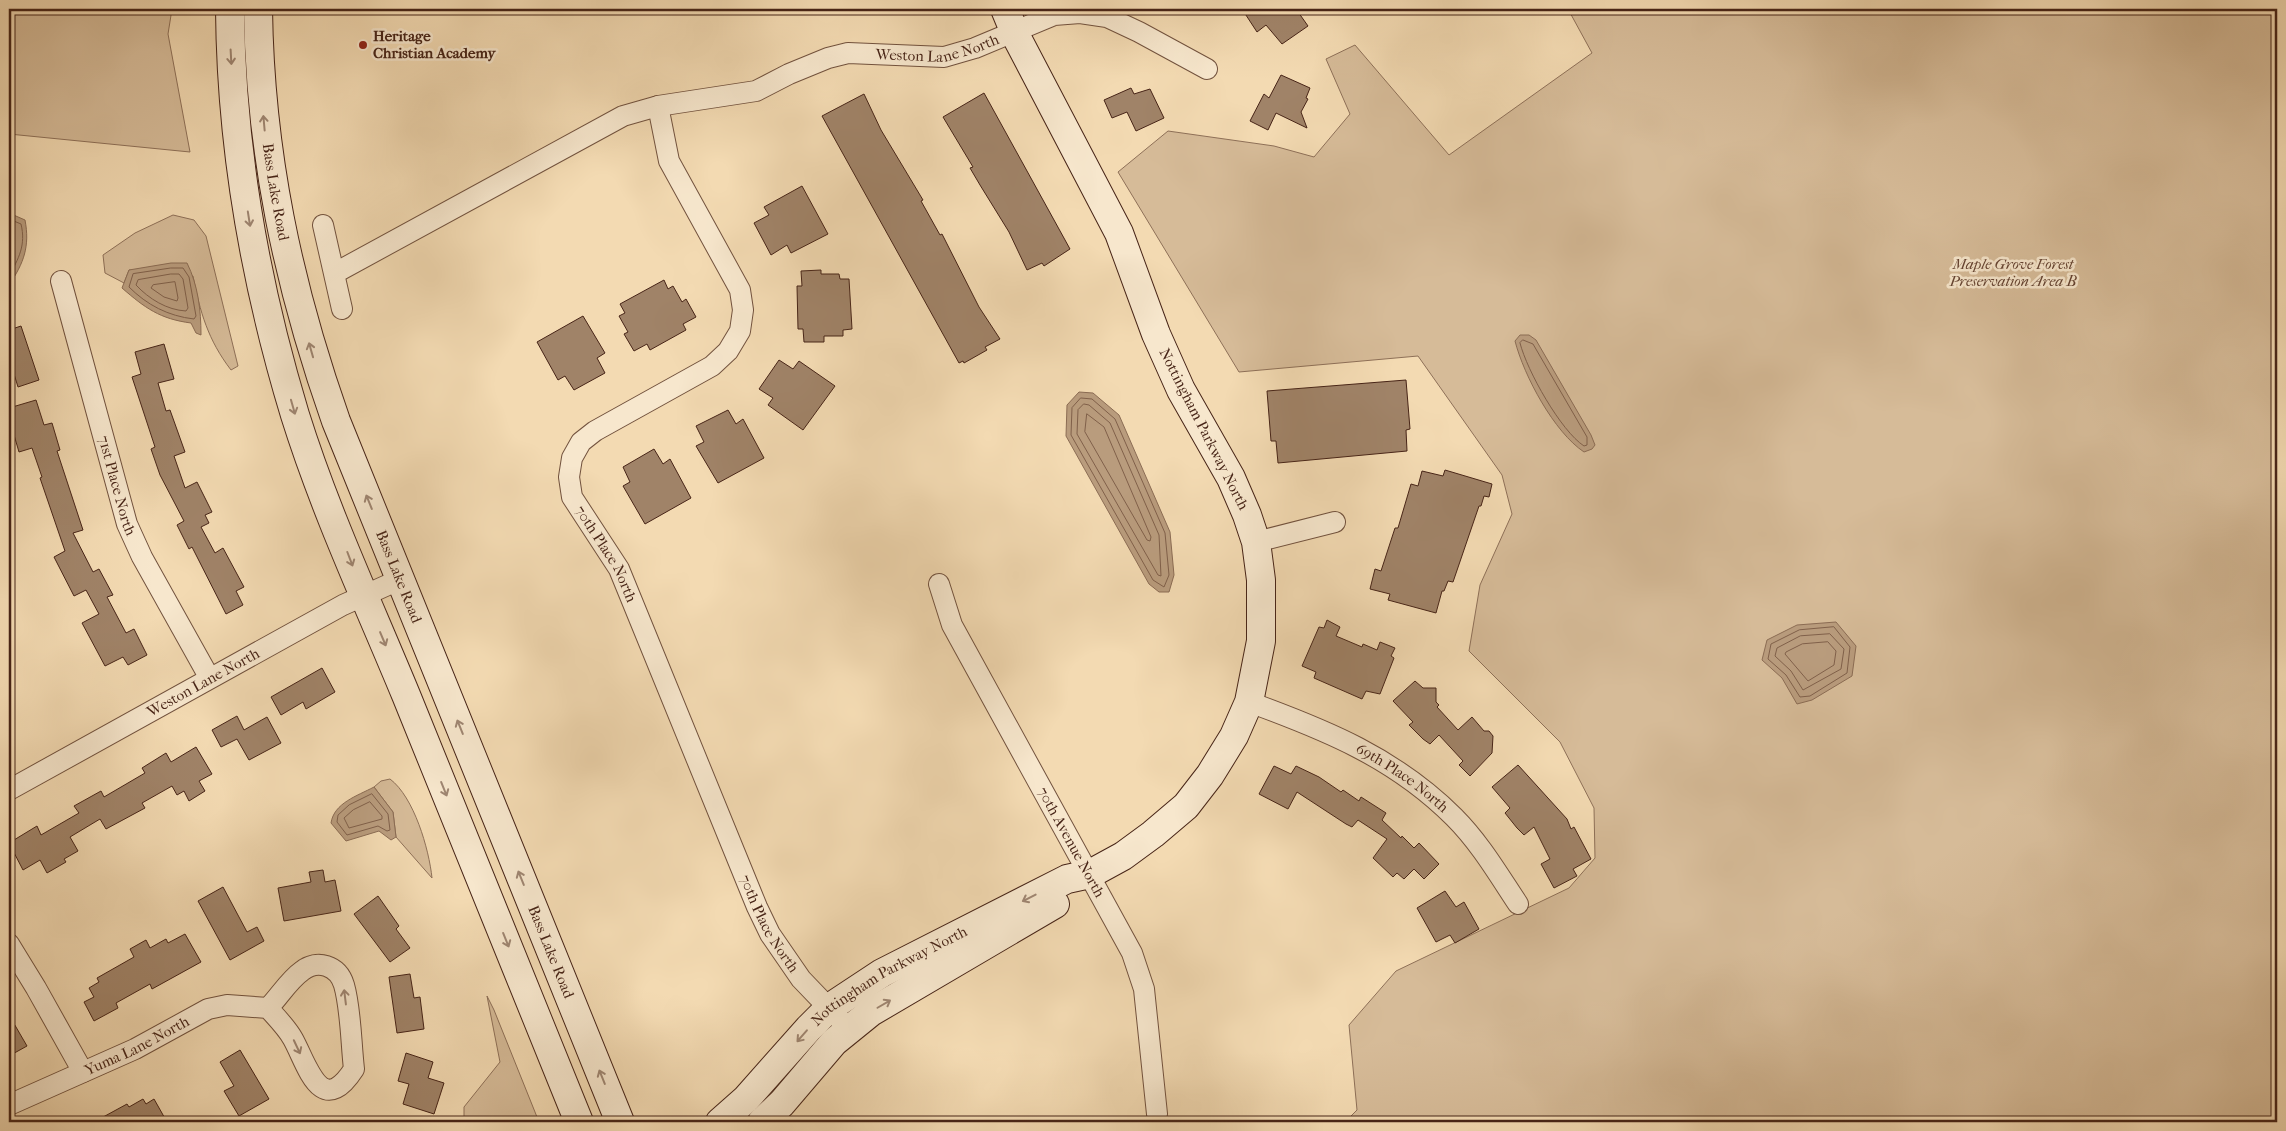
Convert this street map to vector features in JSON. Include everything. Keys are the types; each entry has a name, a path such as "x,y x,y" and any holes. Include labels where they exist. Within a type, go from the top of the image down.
{"main road":[{"name":"Bass Lake Road","path":"230,9 233,104 240,163 266,315 309,454 364,594 580,1122"},
{"name":"Bass Lake Road","path":"258,9 258,48 267,151 295,293 313,357 336,421 620,1122"},
{"name":"Nottingham Parkway North","path":"720,1122 746,1099 808,1028 829,1008 890,969 1067,879 1090,874 1123,856 1153,834 1186,806 1210,775 1224,752 1249,702 1261,641 1263,612 1256,542 1247,515 1231,478 1181,390 1156,334 1119,233 1010,20"},
{"name":"Nottingham Parkway North","path":"762,1122 848,1028 870,1012 1074,892 1090,874"}],"street":[{"name":"Weston Lane North","path":"335,273 623,116 658,106 756,91 828,58 848,54 944,57 975,48 1010,20 1080,13 1107,18 1139,32 1206,69"},
{"name":"70th Place North","path":"658,106 669,161 689,201 740,290 743,310 740,330 728,351 712,366 603,426 582,442 572,458 568,477 572,497 619,569 757,907 770,934 801,979 848,1028"},
{"path":"323,225 342,309"},
{"name":"71st Place North","path":"61,281 127,524 142,557 209,677"},
{"path":"1256,542 1335,522"},
{"name":"Weston Lane North","path":"9,790 209,677 364,594 401,579"},
{"name":"70th Avenue North","path":"939,584 952,624 1132,953 1144,989 1157,1114"},
{"name":"69th Place North","path":"1249,702 1332,733 1378,758 1419,787 1454,817 1486,854 1518,904"},
{"path":"9,944 83,1072"},
{"path":"314,964 324,964 336,971 344,984 354,1069 347,1080 335,1089 323,1088 314,1082 292,1037 268,1008 301,971 314,964"},
{"name":"Yuma Lane North","path":"9,1104 135,1049 208,1009 227,1005 268,1008"}],"green space":[{"path":"9,9 172,9 168,34 190,152 9,134"},
{"name":"Maple Grove Forest Preservation Area B","path":"1568,9 2277,9 2277,1122 1345,1122 1357,1110 1349,1025 1396,971 1569,888 1595,858 1594,808 1560,742 1469,651 1480,585 1512,514 1502,475 1418,356 1239,372 1118,172 1168,131 1274,146 1314,157 1350,114 1326,59 1355,45 1449,155 1592,53"},
{"path":"173,215 194,220 206,236 238,366 231,370 216,348 206,325 193,276 129,270 124,283 105,273 103,255 135,233"},
{"path":"390,779 399,787 419,824 428,853 432,878 396,837 393,812 374,787 381,781"},
{"path":"487,996 539,1122 464,1122 464,1107 500,1062"}],"water":[{"path":"9,213 25,220 27,238 22,262 9,285"},
{"path":"171,263 187,263 191,271 198,298 201,335 196,333 191,323 170,319 154,312 122,288 129,270"},
{"path":"1520,335 1529,335 1536,340 1591,435 1595,445 1592,449 1584,452 1573,443 1551,417 1533,386 1519,355 1515,341"},
{"path":"1079,392 1093,393 1119,415 1170,532 1174,575 1169,592 1159,592 1149,584 1066,436 1067,405"},
{"path":"1836,622 1856,646 1852,676 1812,700 1797,704 1782,678 1762,660 1767,640 1797,625"},
{"path":"374,787 393,812 396,837 391,840 379,831 346,841 331,823 333,816 341,805"}],"building":[{"path":"1242,9 1296,9 1308,26 1282,44 1266,25 1257,32"},
{"path":"1281,75 1310,88 1306,98 1308,99 1301,112 1307,128 1276,113 1268,130 1250,121 1264,94 1269,98"},
{"path":"1131,88 1134,94 1150,89 1164,118 1136,131 1127,112 1112,118 1104,100"},
{"path":"984,93 1070,249 1044,266 1042,263 1027,270 1009,232 970,168 973,167 943,117"},
{"path":"864,94 881,130 923,200 921,201 940,235 942,234 979,307 1000,339 985,347 987,350 964,363 963,361 959,363 822,116"},
{"path":"802,186 828,234 791,253 787,245 771,255 754,223 769,215 764,207"},
{"path":"821,270 821,274 839,274 840,279 849,279 852,329 843,330 843,336 824,336 824,342 804,342 803,329 798,329 797,286 802,286 801,271"},
{"path":"664,280 668,289 673,286 682,302 686,299 696,317 683,324 686,330 650,350 647,344 634,351 624,334 628,332 619,316 625,313 620,304"},
{"path":"583,316 605,353 597,358 605,373 574,390 565,376 558,380 537,342"},
{"path":"21,326 39,380 18,387 14,374 9,376 9,330"},
{"path":"164,344 174,379 158,383 166,411 170,410 185,452 174,456 185,488 197,482 212,512 205,515 209,523 201,527 215,553 223,548 244,587 236,591 243,605 226,614 192,547 189,549 177,525 184,521 160,475 151,449 155,447 132,377 141,374 135,352"},
{"path":"779,360 793,369 799,361 835,386 803,430 768,405 773,398 759,389"},
{"path":"1406,380 1410,429 1406,430 1407,451 1278,463 1276,441 1271,441 1267,391"},
{"path":"36,400 44,425 52,423 60,450 57,451 83,530 73,533 93,572 99,569 113,595 107,597 126,633 134,629 147,655 128,665 123,657 105,666 82,623 99,614 86,590 74,596 54,557 65,551 40,478 42,477 32,448 19,452 9,418 9,408"},
{"path":"728,410 736,424 743,419 764,458 718,483 696,446 704,442 696,426"},
{"path":"654,449 663,464 670,459 691,498 645,524 623,486 630,482 623,467"},
{"path":"1445,470 1492,484 1489,497 1484,496 1481,506 1479,506 1453,582 1448,581 1444,591 1442,591 1436,613 1388,600 1390,594 1370,589 1375,569 1381,571 1395,528 1398,528 1411,484 1418,486 1422,471 1443,476"},
{"path":"1327,620 1340,627 1336,636 1362,647 1363,644 1377,650 1380,642 1395,648 1391,656 1394,658 1380,694 1366,691 1362,699 1314,678 1316,672 1302,666 1319,627 1324,628"},
{"path":"322,668 335,692 306,709 303,702 281,715 271,697"},
{"path":"1415,681 1423,688 1436,688 1436,702 1439,705 1437,707 1458,730 1472,717 1484,731 1489,731 1493,736 1492,753 1470,776 1459,765 1463,761 1439,735 1430,744 1423,739 1409,725 1413,722 1393,701"},
{"path":"237,716 244,730 267,717 281,743 249,760 237,739 221,747 212,730"},
{"path":"196,747 212,774 199,781 205,791 189,801 184,791 177,795 172,786 142,803 145,808 106,829 100,819 70,837 78,851 64,859 66,862 47,873 40,860 23,870 9,843 37,826 41,835 79,813 74,806 101,791 104,797 145,773 142,768 166,753 171,762"},
{"path":"1518,765 1567,819 1571,829 1574,827 1591,859 1573,869 1577,876 1554,888 1541,864 1550,859 1534,827 1524,835 1505,813 1510,808 1492,787"},
{"path":"1274,766 1291,774 1296,766 1319,777 1341,792 1343,790 1359,801 1361,797 1386,813 1382,820 1401,838 1402,836 1414,848 1419,843 1439,864 1424,879 1414,869 1404,879 1397,873 1393,877 1373,858 1387,839 1358,820 1352,827 1297,792 1288,809 1259,794"},
{"path":"323,870 325,882 335,880 341,911 284,921 278,888 311,882 309,872"},
{"path":"223,887 247,932 257,927 264,941 230,960 198,901"},
{"path":"1445,891 1456,907 1464,902 1479,929 1455,943 1450,935 1436,942 1417,908"},
{"path":"378,896 399,926 396,929 410,948 390,962 354,914"},
{"path":"185,934 201,962 152,989 150,984 116,1003 118,1008 94,1021 84,1002 94,997 89,988 99,982 97,978 134,957 130,949 146,940 150,948 166,939 168,943"},
{"path":"410,974 414,998 420,997 424,1029 397,1033 389,977"},
{"path":"9,1015 27,1046 9,1056"},
{"path":"240,1050 269,1099 239,1116 224,1091 234,1086 220,1062"},
{"path":"406,1053 433,1062 428,1078 444,1083 434,1114 403,1104 409,1084 398,1081"},
{"path":"143,1099 146,1104 154,1099 167,1122 94,1122 127,1104 129,1107"}],"place":[{"name":"Heritage Christian Academy","path":"363,45"}]}
